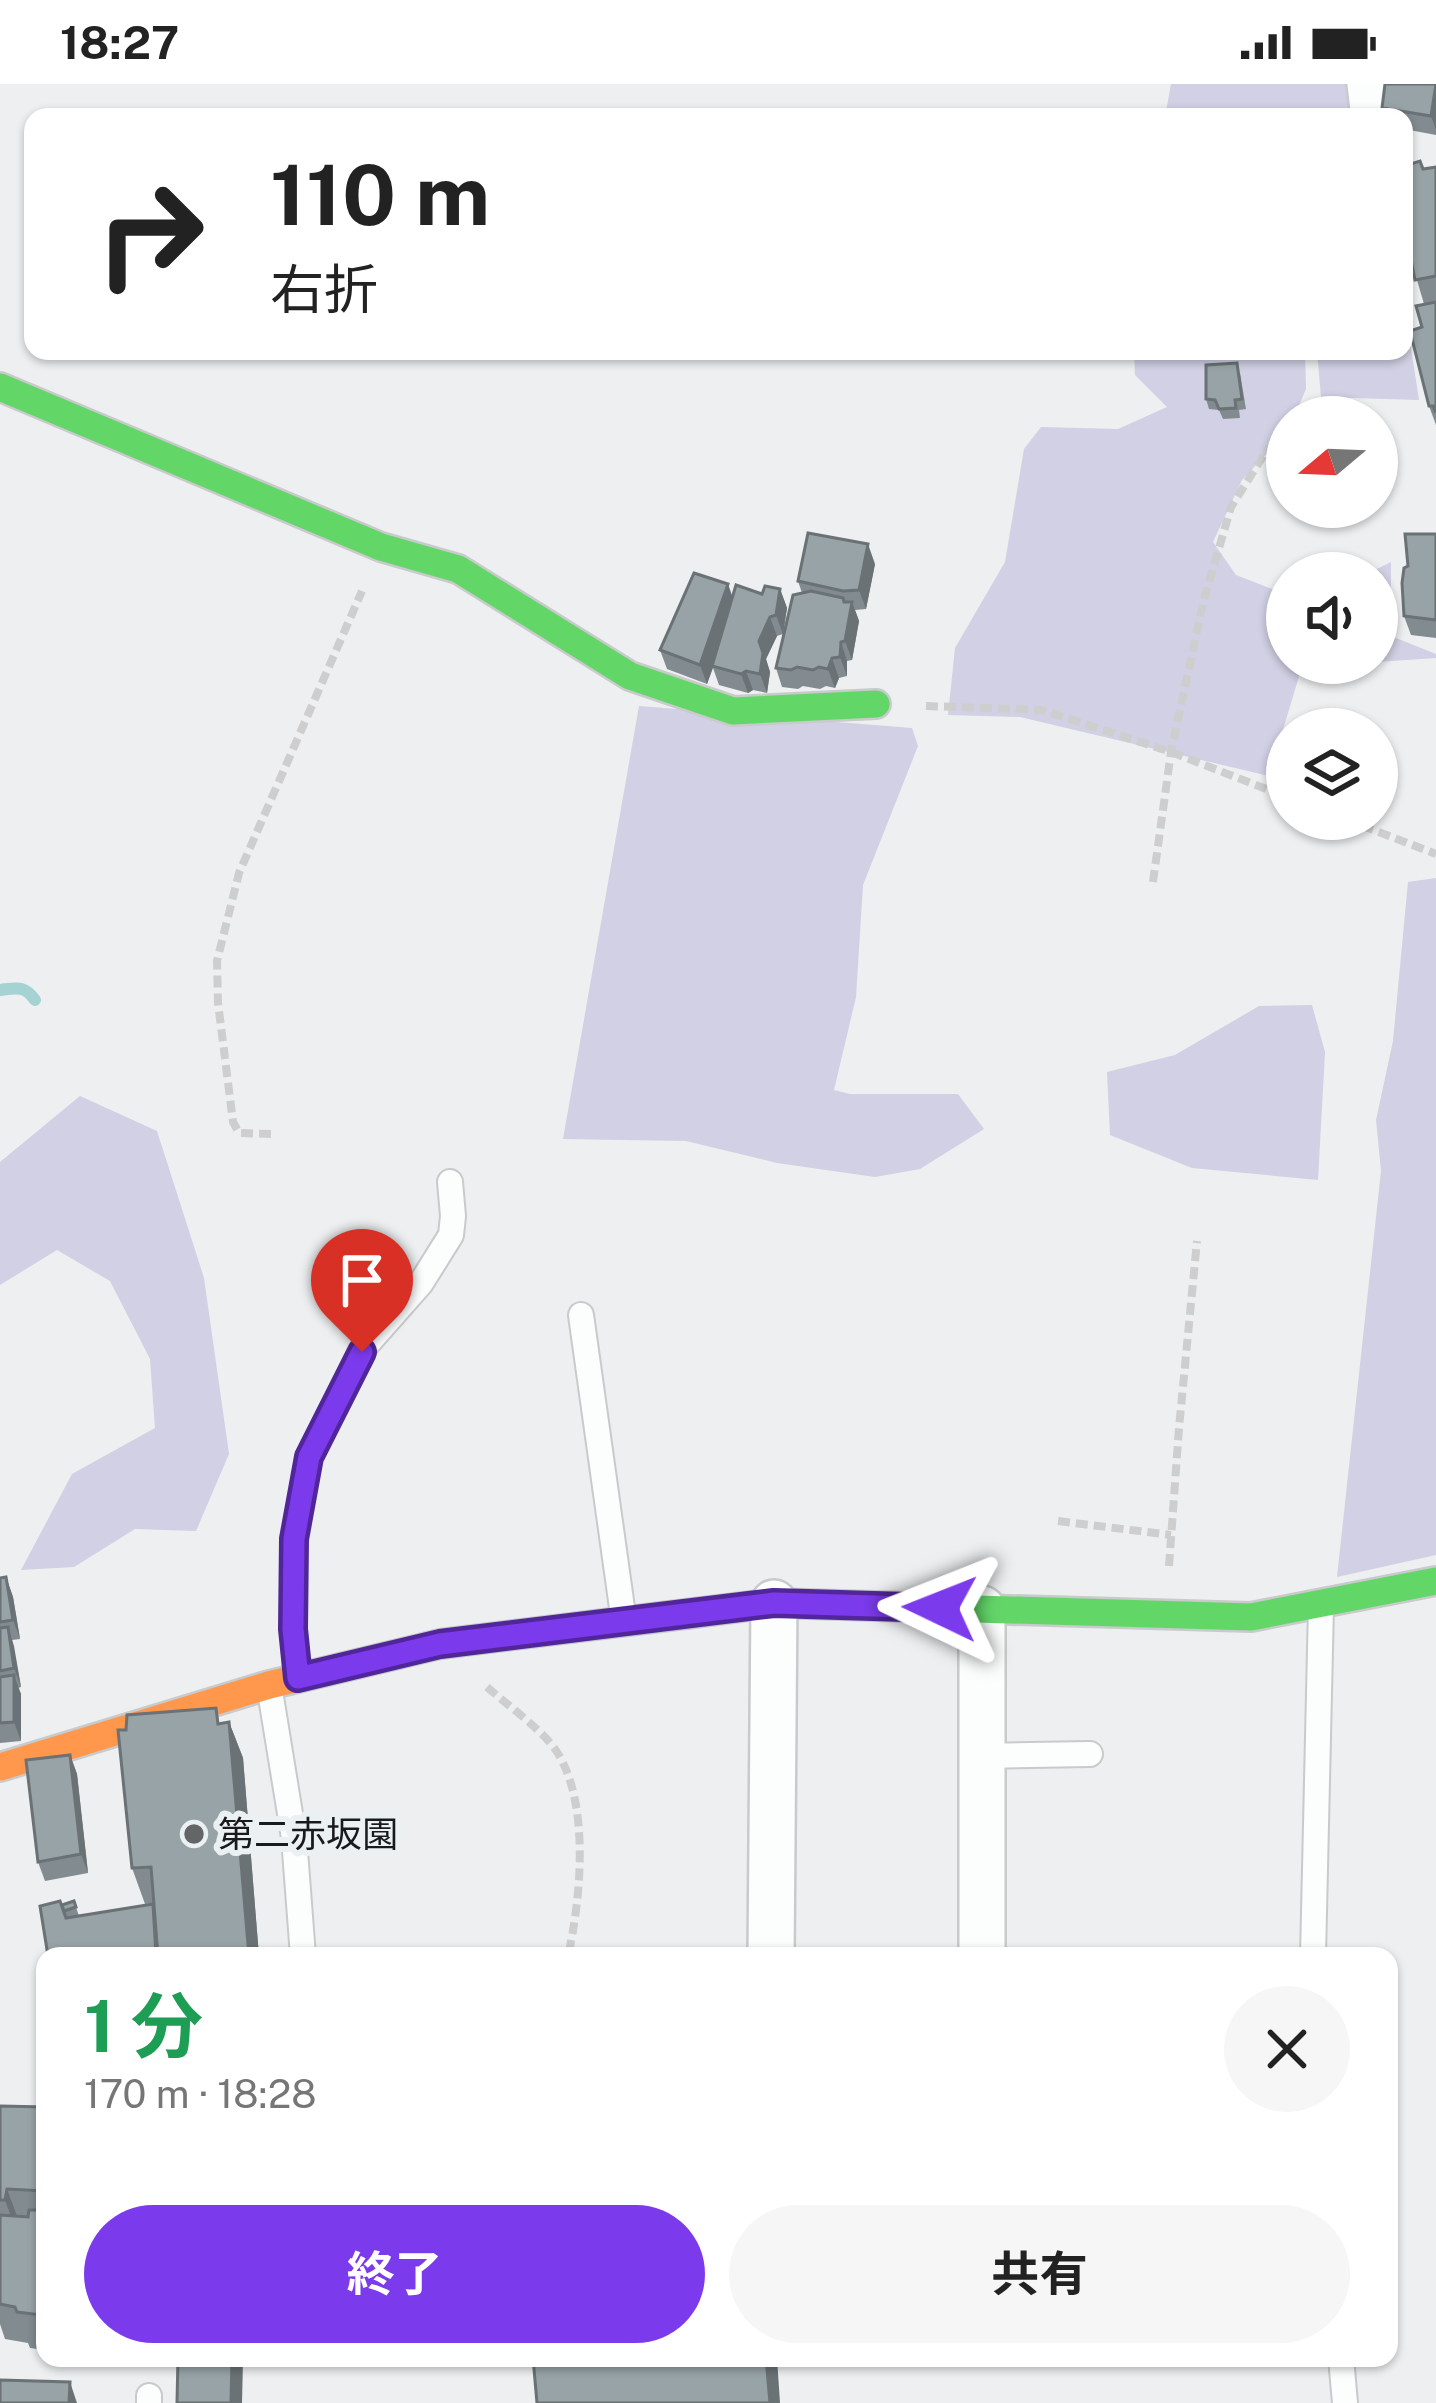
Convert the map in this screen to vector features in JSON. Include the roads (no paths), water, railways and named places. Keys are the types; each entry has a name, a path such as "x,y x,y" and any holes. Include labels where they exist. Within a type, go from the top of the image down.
{"street":[{"path":"0,387 381,547 458,569 630,676 733,711 876,704"},
{"path":"0,1768 269,1685 440,1644 774,1603 1251,1617 1436,1581"},
{"path":"771,1947 774,1603"},
{"path":"982,1610 982,1947"}],"lane":[{"path":"298,1678 294,1539 309,1457 362,1352 421,1283 451,1235 451,1182"},
{"path":"581,1316 624,1622"},
{"path":"1313,1947 1322,1604"},
{"path":"269,1685 294,1838 302,1947"},
{"path":"982,1756 1090,1754"},
{"path":"1342,2367 1345,2403"}],"waterway":[{"path":"0,990 24,990 35,1000"}],"place":[{"name":"第二赤坂園","path":"194,1834"}]}
